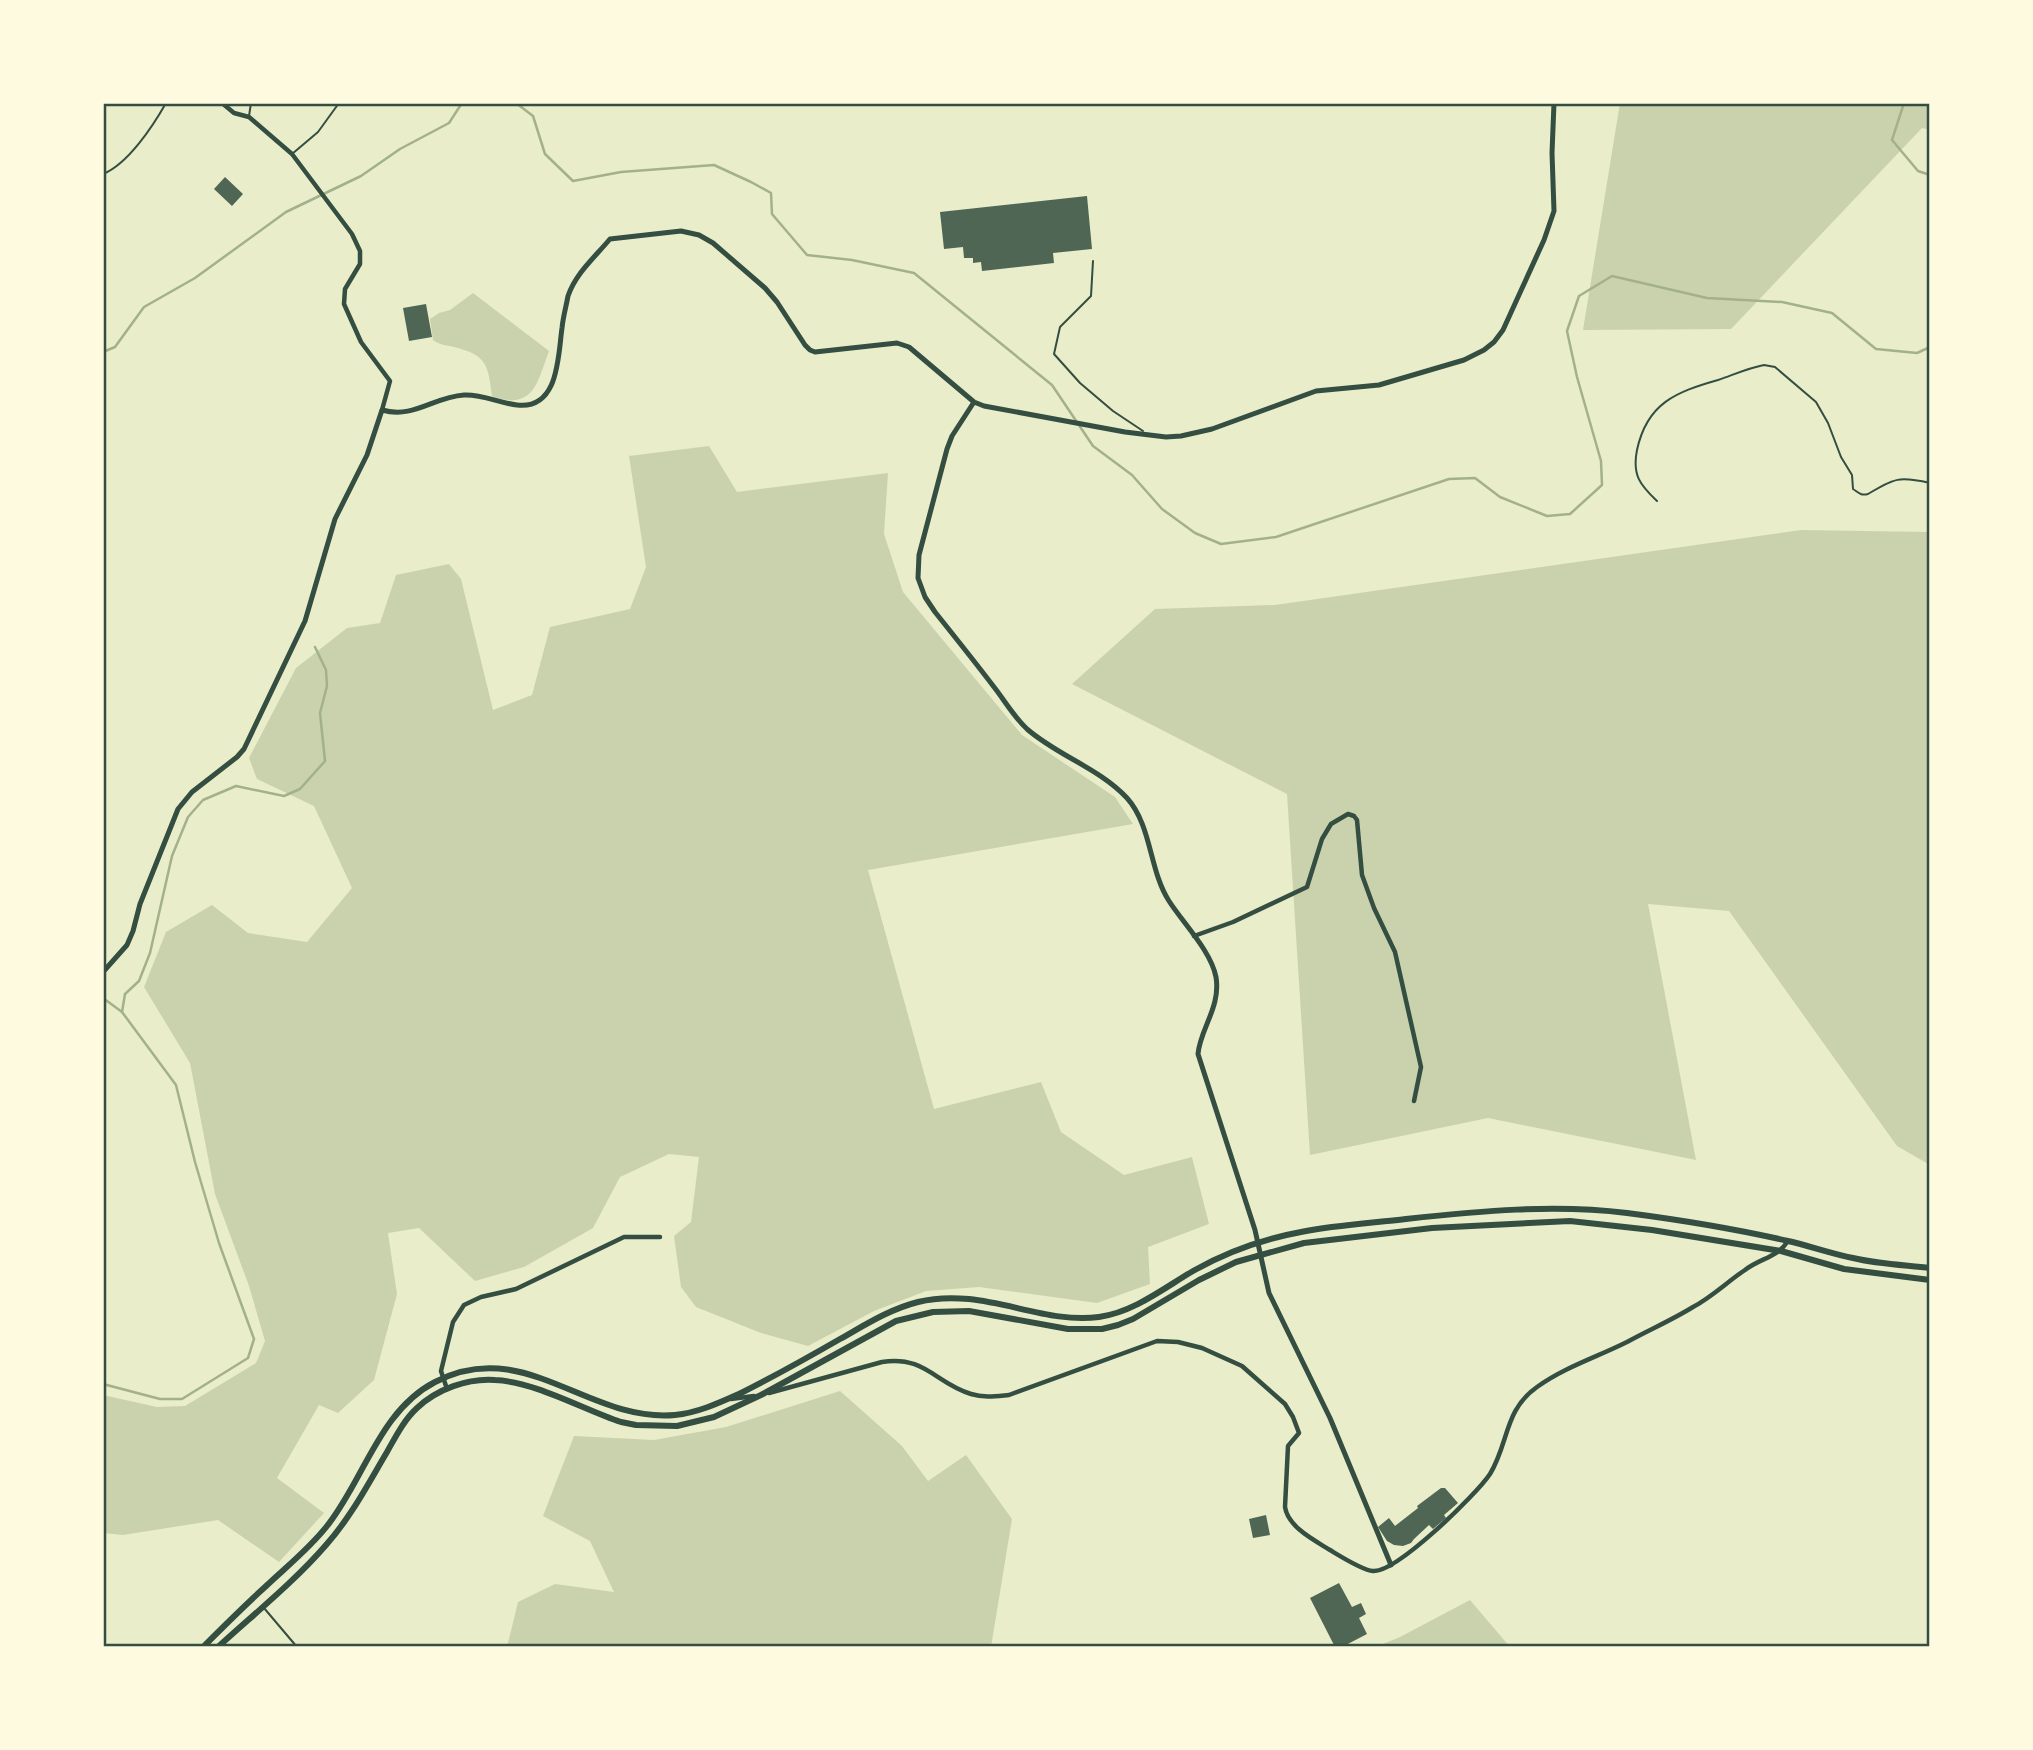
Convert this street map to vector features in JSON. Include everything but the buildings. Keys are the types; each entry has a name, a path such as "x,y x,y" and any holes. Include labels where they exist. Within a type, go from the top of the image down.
{"main road":[{"path":"203,1647 317,1538 344,1504 397,1413 425,1387 443,1378 478,1368 507,1369 540,1378 608,1405 628,1410 649,1414 682,1414 751,1388 877,1318 920,1302 945,1298 972,1299 1069,1317 1101,1317 1129,1308 1194,1270 1252,1243 1333,1227 1513,1210 1567,1209 1624,1213 1788,1241 1854,1259 1930,1268"},
{"path":"218,1647 336,1534 407,1419 418,1406 467,1382 510,1382 528,1386 621,1422 660,1427 677,1426 698,1422 761,1395 897,1321 933,1312 969,1311 1068,1329 1102,1329 1133,1319 1199,1280 1236,1262 1314,1241 1432,1228 1570,1221 1652,1230 1781,1251 1851,1270 1930,1280"}],"street":[{"path":"103,972 127,945 140,904 178,809 192,792 237,757 250,738 305,621 335,519 367,455 390,381 361,342 344,303 345,289 360,264 360,251 352,234 292,154 249,117 234,113 222,103"},
{"path":"382,410 396,414 442,398 466,395 516,405 529,405 538,401 554,383 568,296 576,277 610,239 681,231 699,235 713,243 765,288 810,350 824,352 898,343 909,346 974,402 994,409 1167,437 1196,434 1315,391 1380,386 1464,360 1484,350 1503,330 1544,240 1554,211 1554,103"},
{"path":"974,402 952,436 947,449 919,555 918,578 925,597 935,612 1027,728 1046,743 1093,771 1128,799 1140,819 1163,892 1209,959 1216,976 1213,1012 1198,1054 1255,1230 1269,1293 1329,1418 1391,1565"},
{"path":"1194,936 1233,922 1307,887 1322,839 1331,824 1348,814 1354,816 1357,820 1362,875 1395,952 1421,1067 1414,1101"},
{"path":"447,1390 441,1371 453,1322 464,1305 481,1297 516,1289 624,1237 660,1237"},
{"path":"727,1399 761,1395 896,1360 922,1367 970,1394 1009,1395 1157,1341 1178,1342 1202,1348 1242,1366 1285,1404 1293,1417 1299,1433 1288,1446 1285,1507 1294,1524 1331,1550 1368,1569 1379,1570 1391,1565 1431,1534 1482,1483 1496,1462 1513,1414 1528,1394 1564,1370 1694,1307 1747,1268 1781,1251 1788,1241"}],"lane":[{"path":"103,174 111,171 141,142 166,103"},
{"path":"249,117 251,103"},
{"path":"292,154 318,132 340,103"},
{"path":"1093,261 1091,296 1060,327 1054,354 1080,383 1113,411 1150,436"},
{"path":"1657,502 1642,487 1636,473 1639,443 1651,416 1674,395 1764,365 1775,367 1816,402 1828,423 1840,457 1852,475 1853,489 1864,495 1900,478 1930,483"},
{"path":"262,1606 297,1647"}],"green space":[{"path":"1620,103 1930,103 1930,130 1922,128 1731,329 1583,330"},
{"path":"473,293 549,351 537,383 525,397 506,400 492,396 487,369 479,358 465,350 433,340 430,319 450,310"},
{"path":"709,446 737,492 888,473 884,534 903,592 1022,735 1115,797 1133,824 868,870 934,1109 1041,1082 1061,1132 1124,1175 1192,1157 1209,1224 1148,1247 1150,1284 1097,1303 979,1287 926,1291 874,1311 808,1346 761,1333 696,1307 681,1287 674,1236 691,1222 699,1157 669,1154 620,1177 593,1228 524,1267 475,1281 419,1228 388,1233 397,1294 374,1380 338,1413 319,1405 277,1478 324,1513 279,1562 218,1520 123,1535 103,1533 103,1395 157,1407 185,1406 256,1363 265,1341 249,1286 215,1194 190,1063 144,987 166,932 212,905 248,933 307,942 352,888 314,806 257,779 249,758 296,668 347,628 380,623 396,575 449,564 461,579 493,710 532,695 550,627 630,609 646,567 629,456"},
{"path":"1801,530 1930,532 1930,1165 1897,1146 1729,911 1648,904 1696,1160 1488,1118 1310,1155 1287,794 1072,684 1155,609 1275,605"},
{"path":"840,1391 902,1446 928,1481 966,1455 1012,1519 991,1647 507,1647 518,1602 555,1584 614,1592 590,1541 543,1516 574,1436 654,1440 726,1427"},
{"path":"1470,1600 1510,1647 1375,1647 1400,1637"}],"waterway":[{"path":"103,352 115,347 144,307 195,278 286,212 361,176 400,149 449,123 462,103"},
{"path":"516,103 533,116 545,154 573,181 621,172 714,165 771,193 772,214 807,255 852,260 914,273 1052,385 1093,446 1132,475 1162,509 1195,533 1221,544 1276,537 1449,479 1475,478 1500,497 1547,516 1570,514 1602,485 1601,461 1567,331 1579,296 1612,276 1707,298 1782,302 1832,313 1876,349 1917,353 1930,347"},
{"path":"1906,103 1892,140 1918,171 1930,175"},
{"path":"122,1012 125,994 139,981 150,953 172,856 188,817 203,800 236,786 284,796 300,789 325,761 320,713 327,686 326,670 315,647"},
{"path":"103,998 122,1012 176,1085 219,1243 254,1339 248,1358 182,1399 160,1399 103,1384"}]}
